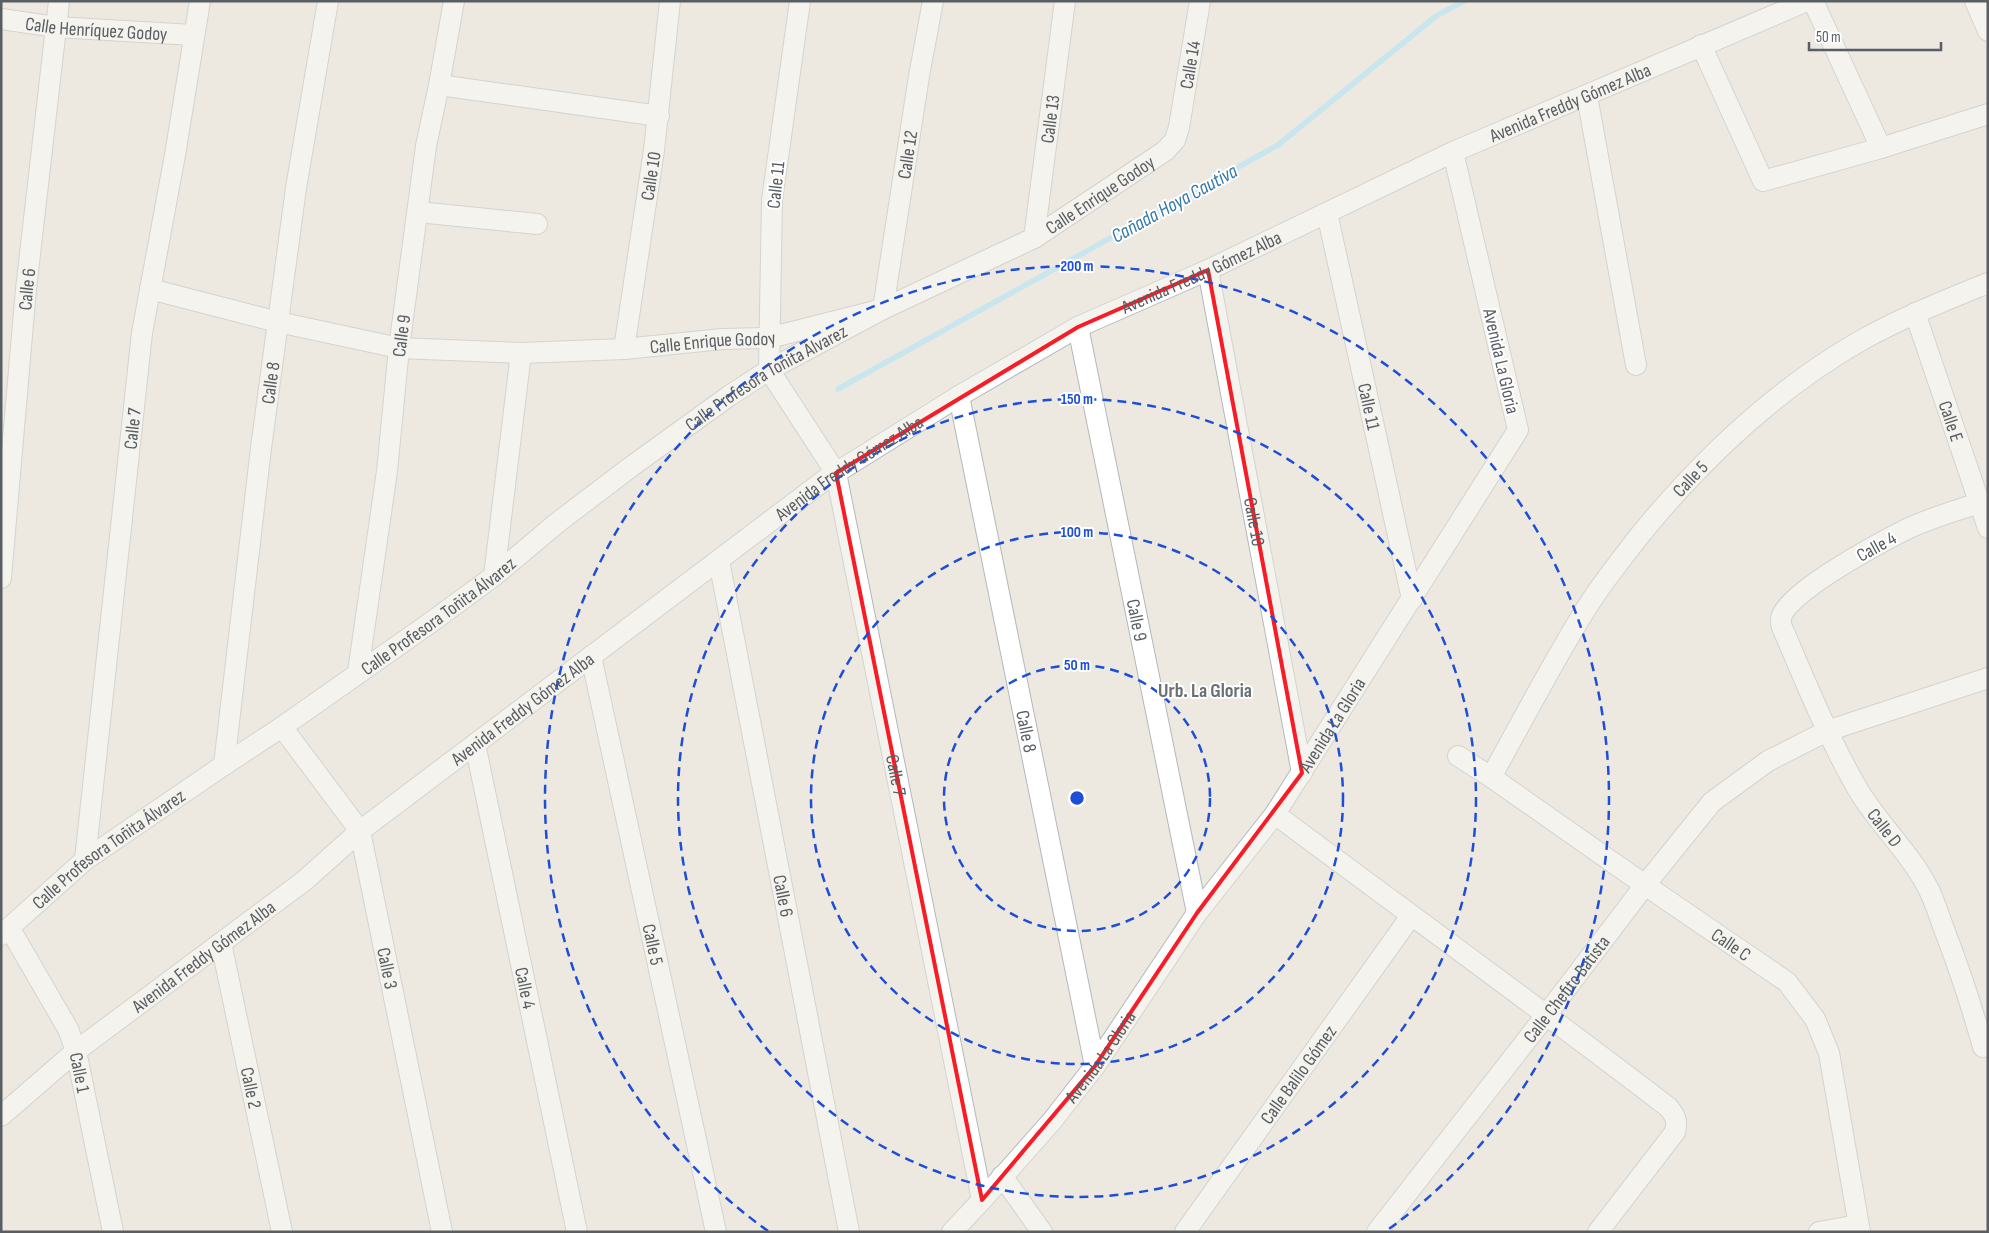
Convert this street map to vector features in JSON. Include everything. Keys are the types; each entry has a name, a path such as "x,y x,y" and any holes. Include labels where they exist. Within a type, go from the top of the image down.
{"street":[{"name":"Calle 6","path":"1,578 3,529 26,289 59,1"},
{"name":"Calle 7","path":"84,860 142,333 175,155 193,34 200,1"},
{"name":"Calle 8","path":"224,765 296,188 328,1"},
{"name":"Calle 9","path":"358,672 387,471 400,348 426,146 454,1"},
{"name":"Calle 10","path":"624,349 659,116 670,1"},
{"name":"Calle 11","path":"769,370 772,200 800,1"},
{"name":"Calle 12","path":"883,309 933,1"},
{"name":"Calle 13","path":"1034,238 1065,1"},
{"name":"Calle 14","path":"1179,127 1200,1"},
{"name":"Avenida Freddy Gómez Alba","path":"1,1116 76,1051 304,880 360,831 591,656 836,473 959,396 1078,327 1208,270 1453,152 1807,1"},
{"path":"1813,1 1881,148"},
{"path":"1975,1 1988,31"},
{"name":"Calle Henríquez Godoy","path":"1,19 56,27 193,34"},
{"path":"1701,45 1763,182 1881,148 1988,114"},
{"path":"439,86 659,116"},
{"path":"1587,96 1636,365"},
{"name":"Calle Enrique Godoy","path":"150,289 278,322 400,348 521,353 624,349 722,339 769,338 883,309 1034,238 1165,151 1176,140 1179,127"},
{"name":"Avenida La Gloria","path":"952,1232 1052,1121 1095,1066 1197,913 1275,814 1518,430 1453,152"},
{"path":"418,212 537,224"},
{"name":"Calle 11","path":"1327,213 1412,599"},
{"name":"Calle 10","path":"1208,270 1302,773"},
{"name":"Calle 5","path":"1491,777 1584,611 1669,500 1709,458 1760,412 1804,377 1860,342 1915,313 1988,283"},
{"name":"Calle Profesora Toñita Álvarez","path":"5,932 84,860 282,728 494,576 557,523 729,396 769,370 883,309"},
{"name":"Calle E","path":"1915,313 1988,528"},
{"name":"Calle 9","path":"1078,327 1197,913"},
{"path":"494,576 521,353"},
{"name":"Calle 7","path":"769,370 836,473 982,1200"},
{"name":"Calle 8","path":"959,396 1095,1066"},
{"name":"Calle 4","path":"1784,609 1803,591 1863,552 1908,528 1979,502"},
{"name":"Calle 6","path":"719,561 849,1232"},
{"name":"Calle D","path":"1784,609 1780,620 1827,731 1874,815 1907,854 1929,890 1959,969 1979,1048"},
{"name":"Calle 5","path":"591,656 716,1232"},
{"name":"Calle Chefito Batista","path":"1377,1232 1547,1014 1644,885 1712,802 1768,761 1827,731 1988,678"},
{"name":"Calle 3","path":"282,728 360,831 442,1232"},
{"name":"Calle 4","path":"475,744 577,1232"},
{"name":"Calle C","path":"1458,756 1787,982 1815,1019 1829,1053 1859,1228"},
{"path":"1275,814 1411,916 1547,1014 1668,1107 1676,1119 1675,1132 1598,1232"},
{"name":"Calle Balilo Gómez","path":"1185,1232 1411,916"},
{"name":"Calle 1","path":"5,932 68,1030 76,1051 112,1232"},
{"name":"Calle 2","path":"221,942 282,1232"},
{"path":"1002,1176 1042,1232"},
{"path":"1819,1232 1859,1228"}],"highlighted area":[{"path":"1208,270 1302,773 1197,913 1095,1066 982,1200 836,473 1078,327"}],"waterway":[{"name":"Cañada Hoya Cautiva","path":"838,389 1278,145 1436,16 1464,1"}],"district":[{"name":"Urb. La Gloria","path":"1205,690"}]}
